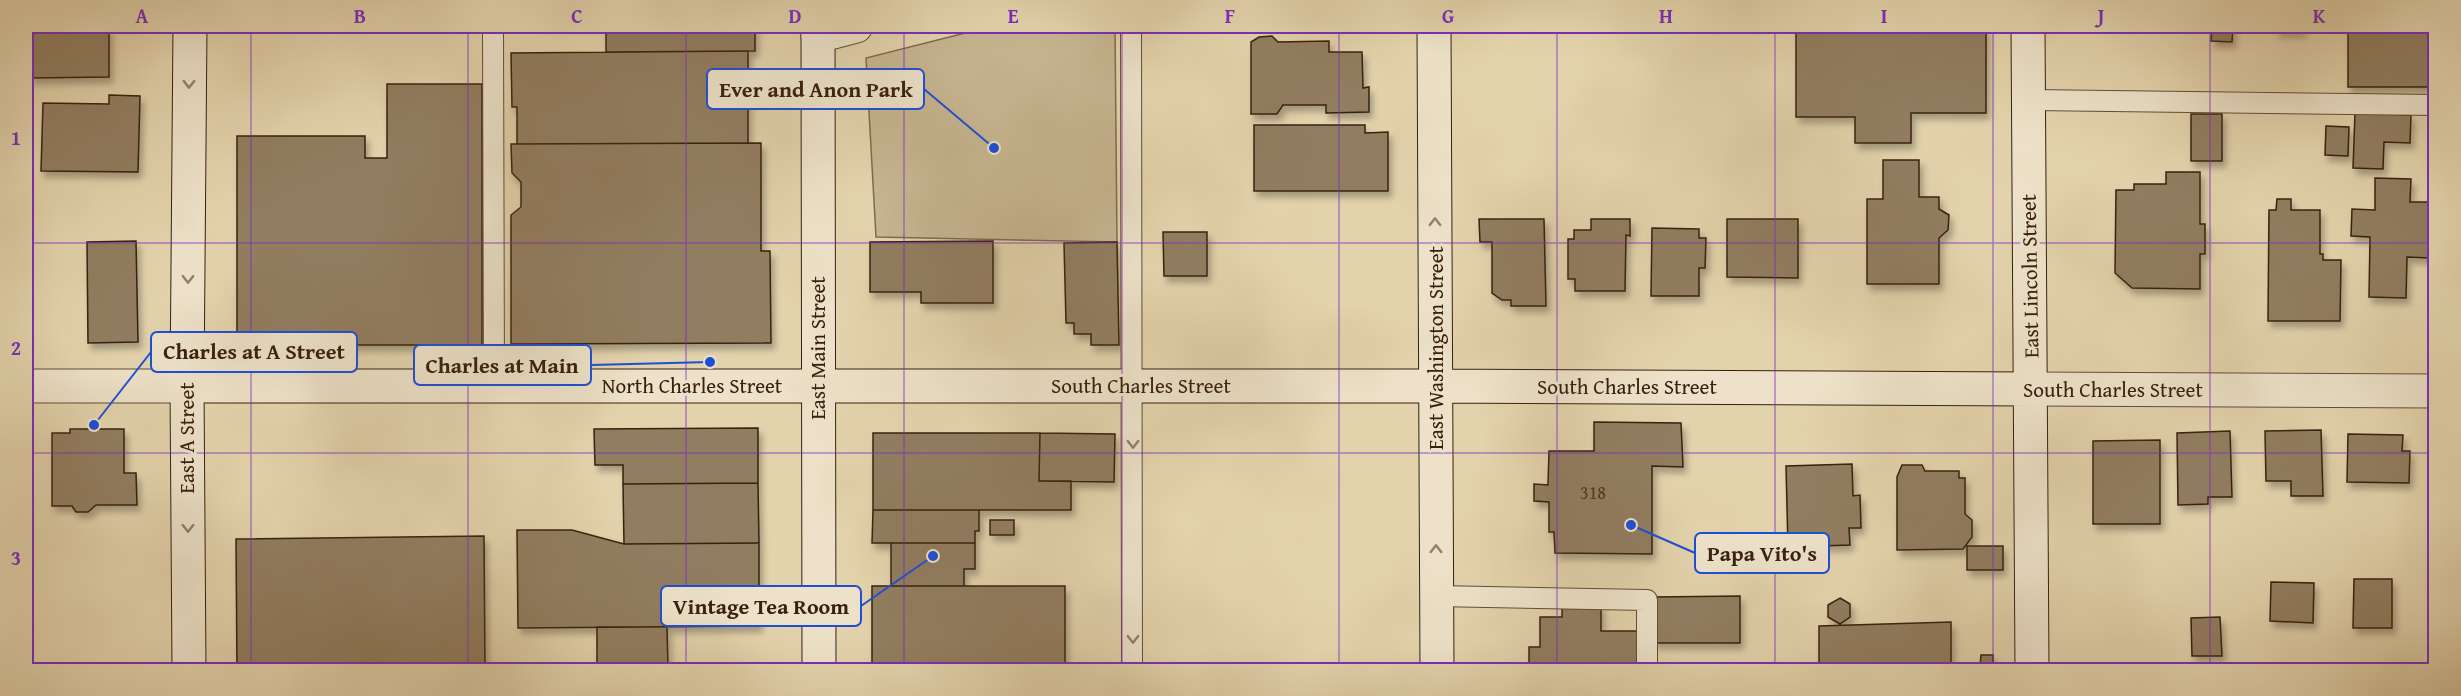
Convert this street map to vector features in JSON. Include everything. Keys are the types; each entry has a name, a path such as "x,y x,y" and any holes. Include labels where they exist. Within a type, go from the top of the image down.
{"street":[{"name":"East A Street","path":"189,670 187,386 190,26"},
{"path":"818,31 856,26"},
{"name":"East Washington Street","path":"1434,26 1437,670"},
{"name":"East Lincoln Street","path":"2028,26 2032,670"},
{"name":"East Main Street","path":"818,31 819,670"},
{"name":"North Charles Street","path":"26,386 818,386"},
{"name":"South Charles Street","path":"818,386 1436,386 2436,391"}],"lane":[{"path":"493,26 494,386"},
{"path":"1131,26 1132,670"},
{"path":"2029,100 2436,105"},
{"path":"1436,596 1647,600 1647,670"}],"shaded area":[{"path":"993,26 1115,26 1117,242 876,237 866,58"}],"building":[{"path":"41,26 109,28 109,77 30,78 30,32 41,32"},
{"path":"606,26 755,26 755,51 606,52"},
{"path":"2212,26 2233,26 2232,42 2211,41"},
{"path":"2276,26 2302,26 2302,31 2276,31"},
{"path":"2348,26 2436,26 2436,87 2348,87"},
{"path":"1796,27 1986,27 1986,113 1911,113 1911,143 1855,143 1855,117 1796,117"},
{"path":"1272,36 1278,42 1329,41 1329,52 1362,52 1363,88 1369,87 1369,112 1326,113 1326,105 1283,105 1277,114 1251,114 1251,42 1259,37"},
{"path":"748,51 748,143 517,144 517,107 512,107 511,53"},
{"path":"387,84 482,84 482,345 237,345 237,136 365,136 365,158 387,158"},
{"path":"109,95 140,96 138,172 41,171 43,103 109,104"},
{"path":"2355,113 2411,115 2410,143 2384,142 2383,169 2353,168"},
{"path":"2191,114 2222,114 2222,161 2191,161"},
{"path":"1254,125 1365,125 1365,133 1388,132 1388,191 1254,191"},
{"path":"2326,126 2349,127 2348,156 2325,155"},
{"path":"761,143 761,251 770,251 771,343 511,344 511,215 521,207 521,182 512,173 511,144"},
{"path":"1883,160 1919,160 1919,197 1939,197 1939,209 1949,215 1948,230 1939,238 1939,284 1867,284 1867,199 1883,199"},
{"path":"2166,172 2200,172 2200,224 2205,224 2205,254 2200,254 2200,289 2132,288 2115,273 2116,190 2134,190 2134,184 2166,184"},
{"path":"2375,178 2411,179 2410,202 2432,202 2430,258 2407,257 2406,298 2369,297 2370,237 2351,236 2352,209 2375,210"},
{"path":"2277,199 2291,199 2291,210 2320,210 2320,254 2323,254 2323,260 2341,260 2340,321 2268,321 2269,210 2276,210"},
{"path":"1479,219 1544,219 1546,306 1511,306 1511,300 1502,300 1492,293 1492,242 1480,242"},
{"path":"1591,219 1630,219 1630,236 1626,235 1625,291 1575,291 1575,279 1568,279 1568,239 1574,239 1574,230 1591,230"},
{"path":"1727,219 1798,219 1798,278 1727,277"},
{"path":"1652,228 1699,229 1699,238 1706,238 1705,268 1699,268 1699,296 1651,296"},
{"path":"1163,232 1207,232 1207,276 1164,276"},
{"path":"136,241 138,342 88,343 87,242"},
{"path":"993,241 993,303 921,303 921,292 870,292 870,242"},
{"path":"1117,242 1119,345 1091,345 1091,334 1074,334 1074,323 1066,323 1064,243"},
{"path":"1594,422 1681,423 1683,467 1652,466 1652,554 1555,553 1554,532 1549,532 1549,502 1534,501 1534,484 1548,485 1549,451 1594,451"},
{"path":"758,428 758,483 623,484 623,465 595,465 594,429"},
{"path":"70,429 124,429 124,473 136,473 137,505 96,505 88,512 76,512 72,506 52,506 52,433 70,433"},
{"path":"2321,430 2323,496 2291,496 2291,481 2266,481 2265,431"},
{"path":"2230,431 2232,497 2208,497 2208,504 2178,505 2177,433"},
{"path":"873,433 1040,433 1039,481 1071,481 1071,510 873,510"},
{"path":"1040,433 1115,434 1114,482 1039,481"},
{"path":"2348,434 2403,435 2402,451 2410,451 2409,483 2347,482"},
{"path":"2434,439 2436,439 2436,527 2434,527"},
{"path":"2160,440 2160,524 2093,524 2093,441"},
{"path":"1852,464 1853,496 1860,495 1861,528 1849,528 1850,545 1788,547 1786,466"},
{"path":"1902,465 1922,465 1925,471 1959,471 1959,478 1965,478 1965,514 1972,520 1972,537 1963,549 1897,550 1897,477"},
{"path":"758,483 759,543 624,544 623,484"},
{"path":"873,510 979,510 979,531 975,531 975,543 872,543"},
{"path":"990,520 1014,520 1014,535 990,535"},
{"path":"517,530 572,530 624,544 759,543 759,626 518,628"},
{"path":"484,536 485,670 237,670 236,539"},
{"path":"891,543 975,543 975,569 964,569 964,586 891,586"},
{"path":"1967,546 2003,546 2003,570 1967,570"},
{"path":"2354,579 2392,579 2392,628 2353,628"},
{"path":"2271,582 2314,583 2313,623 2270,621"},
{"path":"872,586 1065,586 1065,670 872,670"},
{"path":"1740,596 1740,643 1653,643 1653,597"},
{"path":"1840,598 1850,604 1850,617 1840,624 1828,617 1828,605"},
{"path":"1562,605 1601,605 1601,631 1642,631 1642,665 1636,665 1636,670 1529,670 1529,647 1540,647 1540,617 1562,617"},
{"path":"2220,617 2222,656 2192,656 2191,618"},
{"path":"1951,622 1951,664 1980,666 1981,655 1993,655 1993,670 1819,670 1819,626"},
{"path":"597,627 667,627 668,670 597,670"}],"place":[{"name":"Ever and Anon Park","path":"994,148"},
{"name":"Charles at Main","path":"710,362"},
{"name":"Charles at A Street","path":"94,425"},
{"name":"Papa Vito's","path":"1631,525"},
{"name":"Vintage Tea Room","path":"933,556"}]}
